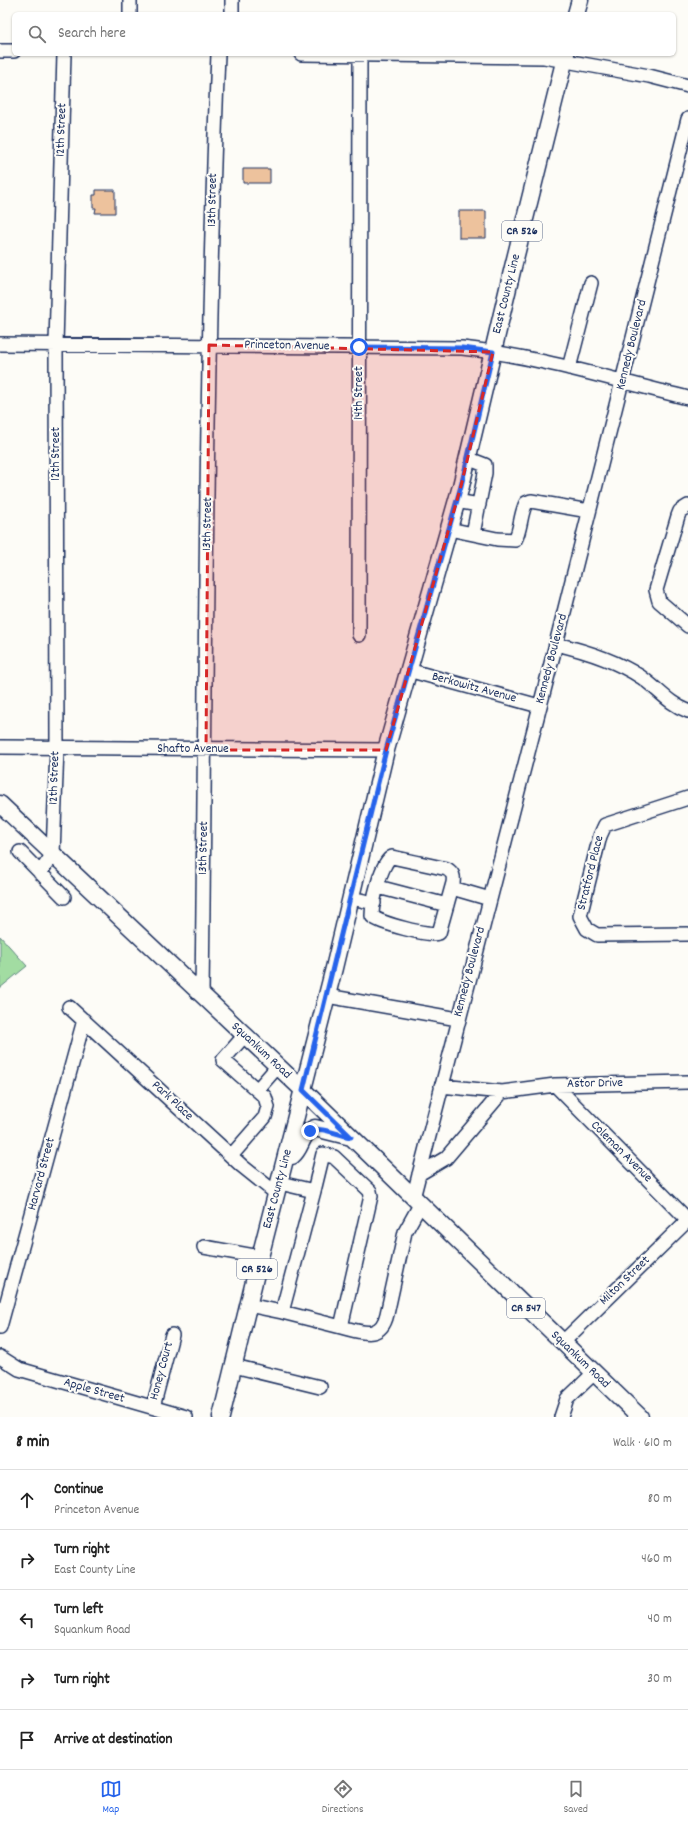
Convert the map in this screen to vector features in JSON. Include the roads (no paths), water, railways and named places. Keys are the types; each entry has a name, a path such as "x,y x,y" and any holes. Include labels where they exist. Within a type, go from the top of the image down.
{"main road":[{"path":"577,12 580,0"},
{"name":"East County Line","path":"221,1417 260,1257 327,996 386,750 456,501 566,57"},
{"name":"Squankum Road","path":"0,804 278,1066 640,1417"},
{"path":"285,1162 297,1152 304,1136 315,1128 351,1137"}],"street":[{"path":"130,0 130,12"},
{"path":"232,0 232,12"},
{"path":"0,51 12,51"},
{"name":"12th Street","path":"53,854 57,748 56,344 64,56"},
{"name":"13th Street","path":"202,994 206,750 209,345 212,182 218,56"},
{"name":"14th Street","path":"359,635 360,56"},
{"path":"452,56 566,57 688,86"},
{"name":"Kennedy Boulevard","path":"248,1305 282,1312 341,1328 371,1333 378,1331 383,1326 405,1232 416,1201 419,1174 441,1086 556,644 688,119"},
{"path":"569,368 591,283"},
{"name":"Princeton Avenue","path":"0,344 462,348 493,352 569,368 688,398"},
{"path":"467,458 485,465 473,534"},
{"path":"456,501 479,505"},
{"path":"448,529 496,539 515,540 520,532 526,503 531,501 589,511"},
{"path":"688,506 680,511 678,516 656,590 659,601 688,626"},
{"path":"556,644 580,650 617,663 642,678 665,699 688,711"},
{"name":"Berkowitz Avenue","path":"408,670 539,706"},
{"name":"Shafto Avenue","path":"0,747 206,750 386,750"},
{"name":"Stratford Place","path":"688,798 604,825 580,916 587,929 597,935 688,934"},
{"path":"20,852 64,897"},
{"path":"40,873 53,854"},
{"path":"392,857 447,869 454,876 452,888 441,930 435,935 375,919 372,916 385,862 392,857"},
{"path":"378,887 447,905"},
{"path":"452,888 490,899"},
{"path":"351,898 374,904"},
{"path":"327,996 458,1019"},
{"name":"Park Place","path":"69,1007 231,1156 278,1188"},
{"name":"Harvard Street","path":"0,1327 84,1020"},
{"path":"231,1156 266,1117 268,1107 265,1096 223,1060 245,1035"},
{"path":"257,1090 278,1066"},
{"name":"Astor Drive","path":"441,1086 502,1092 555,1085 688,1082"},
{"name":"Coleman Avenue","path":"555,1085 688,1220"},
{"path":"419,1174 446,1158 502,1092"},
{"path":"282,1312 323,1154 334,1157 370,1191 371,1196 341,1328"},
{"path":"278,1188 314,1191"},
{"name":"Milton Street","path":"562,1343 688,1220"},
{"path":"204,1247 260,1257"},
{"name":"Honey Court","path":"154,1411 172,1335"},
{"name":"Apple Street","path":"2,1358 19,1369 154,1411 186,1417"},
{"path":"234,1366 320,1387"},
{"path":"561,1417 567,1399 594,1373"}]}
